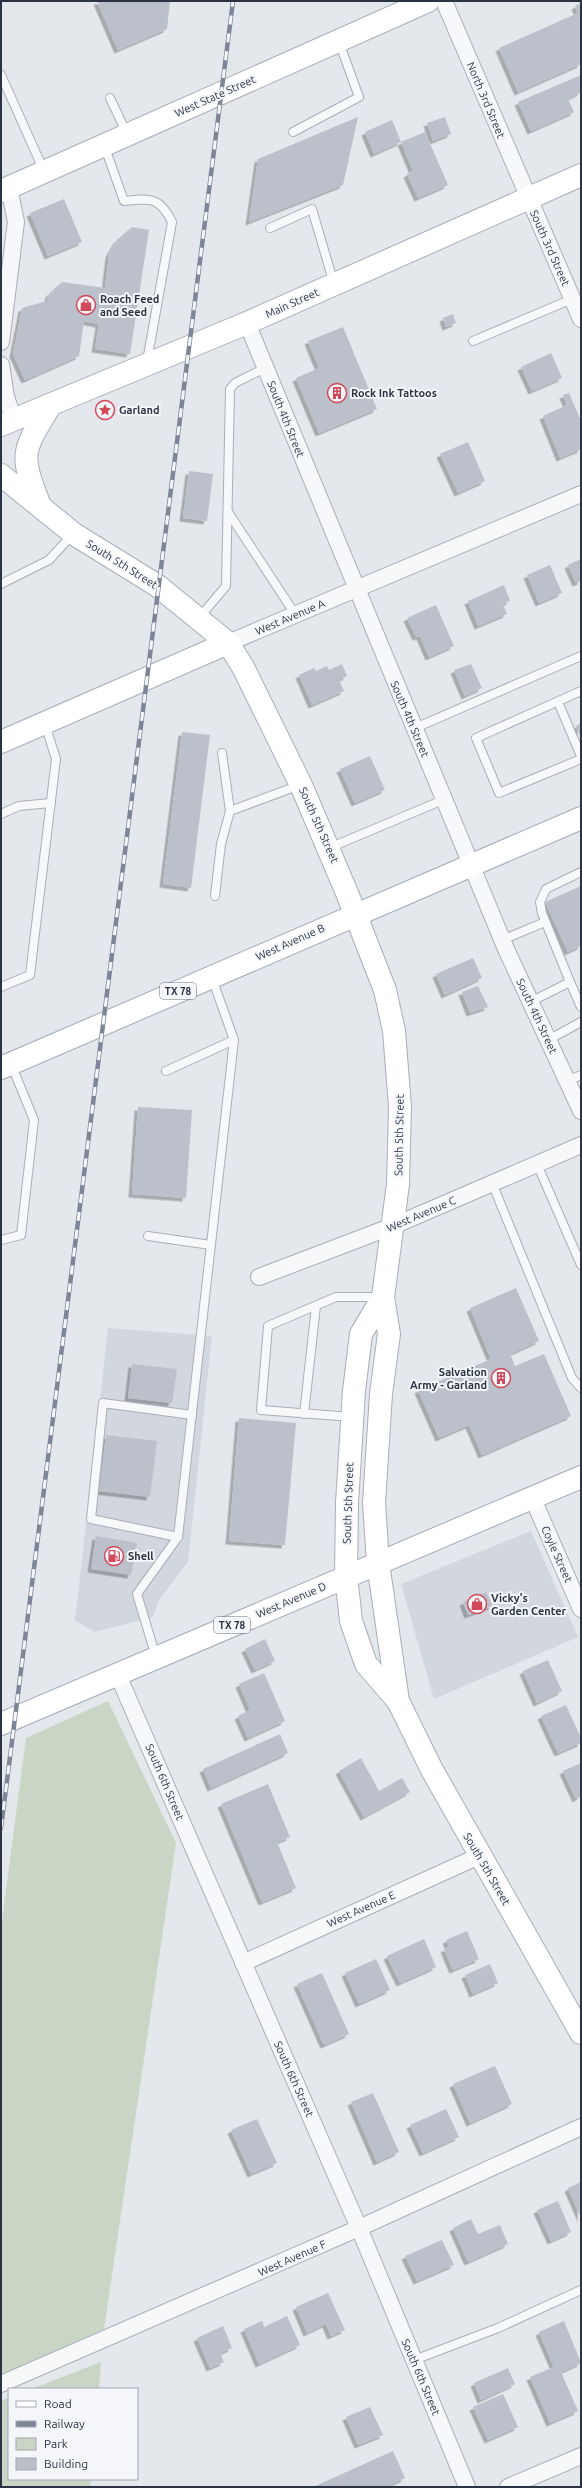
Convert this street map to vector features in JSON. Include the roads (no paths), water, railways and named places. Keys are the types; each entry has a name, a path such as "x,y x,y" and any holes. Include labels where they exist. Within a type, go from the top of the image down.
{"street":[{"name":"West State Street","path":"5,189 428,1"},
{"name":"North 3rd Street","path":"444,1 528,199"},
{"name":"Main Street","path":"8,423 247,323 581,175"},
{"path":"1,342 16,222 5,189"},
{"name":"South 3rd Street","path":"528,199 581,319"},
{"name":"South 4th Street","path":"247,323 355,590 415,728 443,800 502,940 548,1040 574,1078 581,1111"},
{"path":"1,365 8,423"},
{"path":"40,507 26,470 26,445 50,406"},
{"name":"South 5th Street","path":"1,474 74,534 158,586 228,643 245,671 301,785 356,913 385,990 394,1031 400,1107 398,1184 383,1298 389,1334 381,1394 374,1503 378,1563 398,1701"},
{"name":"West Avenue A","path":"1,742 295,614 581,494"},
{"name":"West Avenue B","path":"6,1066 356,913 581,818"},
{"name":"West Avenue C","path":"259,1277 393,1226 581,1145"},
{"name":"South 5th Street","path":"383,1298 361,1334 352,1418 347,1503 346,1576 351,1621 366,1664 398,1701 432,1770 479,1856 581,2033"},
{"name":"West Avenue D","path":"1,1724 156,1656 533,1499 581,1477"},
{"name":"Coyle Street","path":"533,1499 581,1609"},
{"name":"South 6th Street","path":"117,1673 360,2228 467,2487"},
{"name":"West Avenue E","path":"243,1963 479,1856"},
{"name":"West Avenue F","path":"1,2384 360,2228 581,2127"},
{"path":"508,2487 581,2456"}],"lane":[{"path":"293,132 359,97 338,41"},
{"path":"1,75 44,172"},
{"path":"110,98 127,134"},
{"path":"104,145 124,201 148,198 165,207 172,222 146,366"},
{"path":"270,228 312,209 334,285"},
{"path":"473,341 572,299"},
{"path":"199,619 226,586 230,389 235,383 265,368"},
{"path":"228,512 295,614"},
{"path":"1,584 49,560 74,534"},
{"path":"415,728 581,656"},
{"path":"558,702 581,758 499,793 476,738 581,691"},
{"path":"1,987 30,975 56,759 45,723"},
{"path":"215,896 221,844 230,811 222,753"},
{"path":"230,811 301,785"},
{"path":"329,848 443,800"},
{"path":"1,814 19,806 51,803"},
{"path":"581,872 546,888 540,902 545,922 581,1007"},
{"path":"502,940 545,922"},
{"path":"156,1656 137,1594 178,1537 234,1040 211,976"},
{"path":"530,1002 570,982"},
{"path":"548,1040 581,1022"},
{"path":"166,1071 234,1040"},
{"path":"1,1240 21,1235 34,1120 6,1066"},
{"path":"537,1164 581,1265"},
{"path":"492,1183 572,1378 581,1388"},
{"path":"148,1236 211,1245"},
{"path":"352,1418 261,1410 268,1326 336,1297 383,1298"},
{"path":"304,1414 316,1306"},
{"path":"178,1537 91,1519 103,1403 192,1415"},
{"path":"414,2360 498,2328 581,2290"}],"railway":[{"path":"1,1828 233,1"}],"place":[{"name":"Roach Feed and Seed","path":"86,305"},
{"name":"Rock Ink Tattoos","path":"337,393"},
{"name":"Garland","path":"105,410"},
{"name":"Salvation Army - Garland","path":"501,1378"},
{"name":"Shell","path":"114,1556"},
{"name":"Vicky's Garden Center","path":"477,1604"}]}
